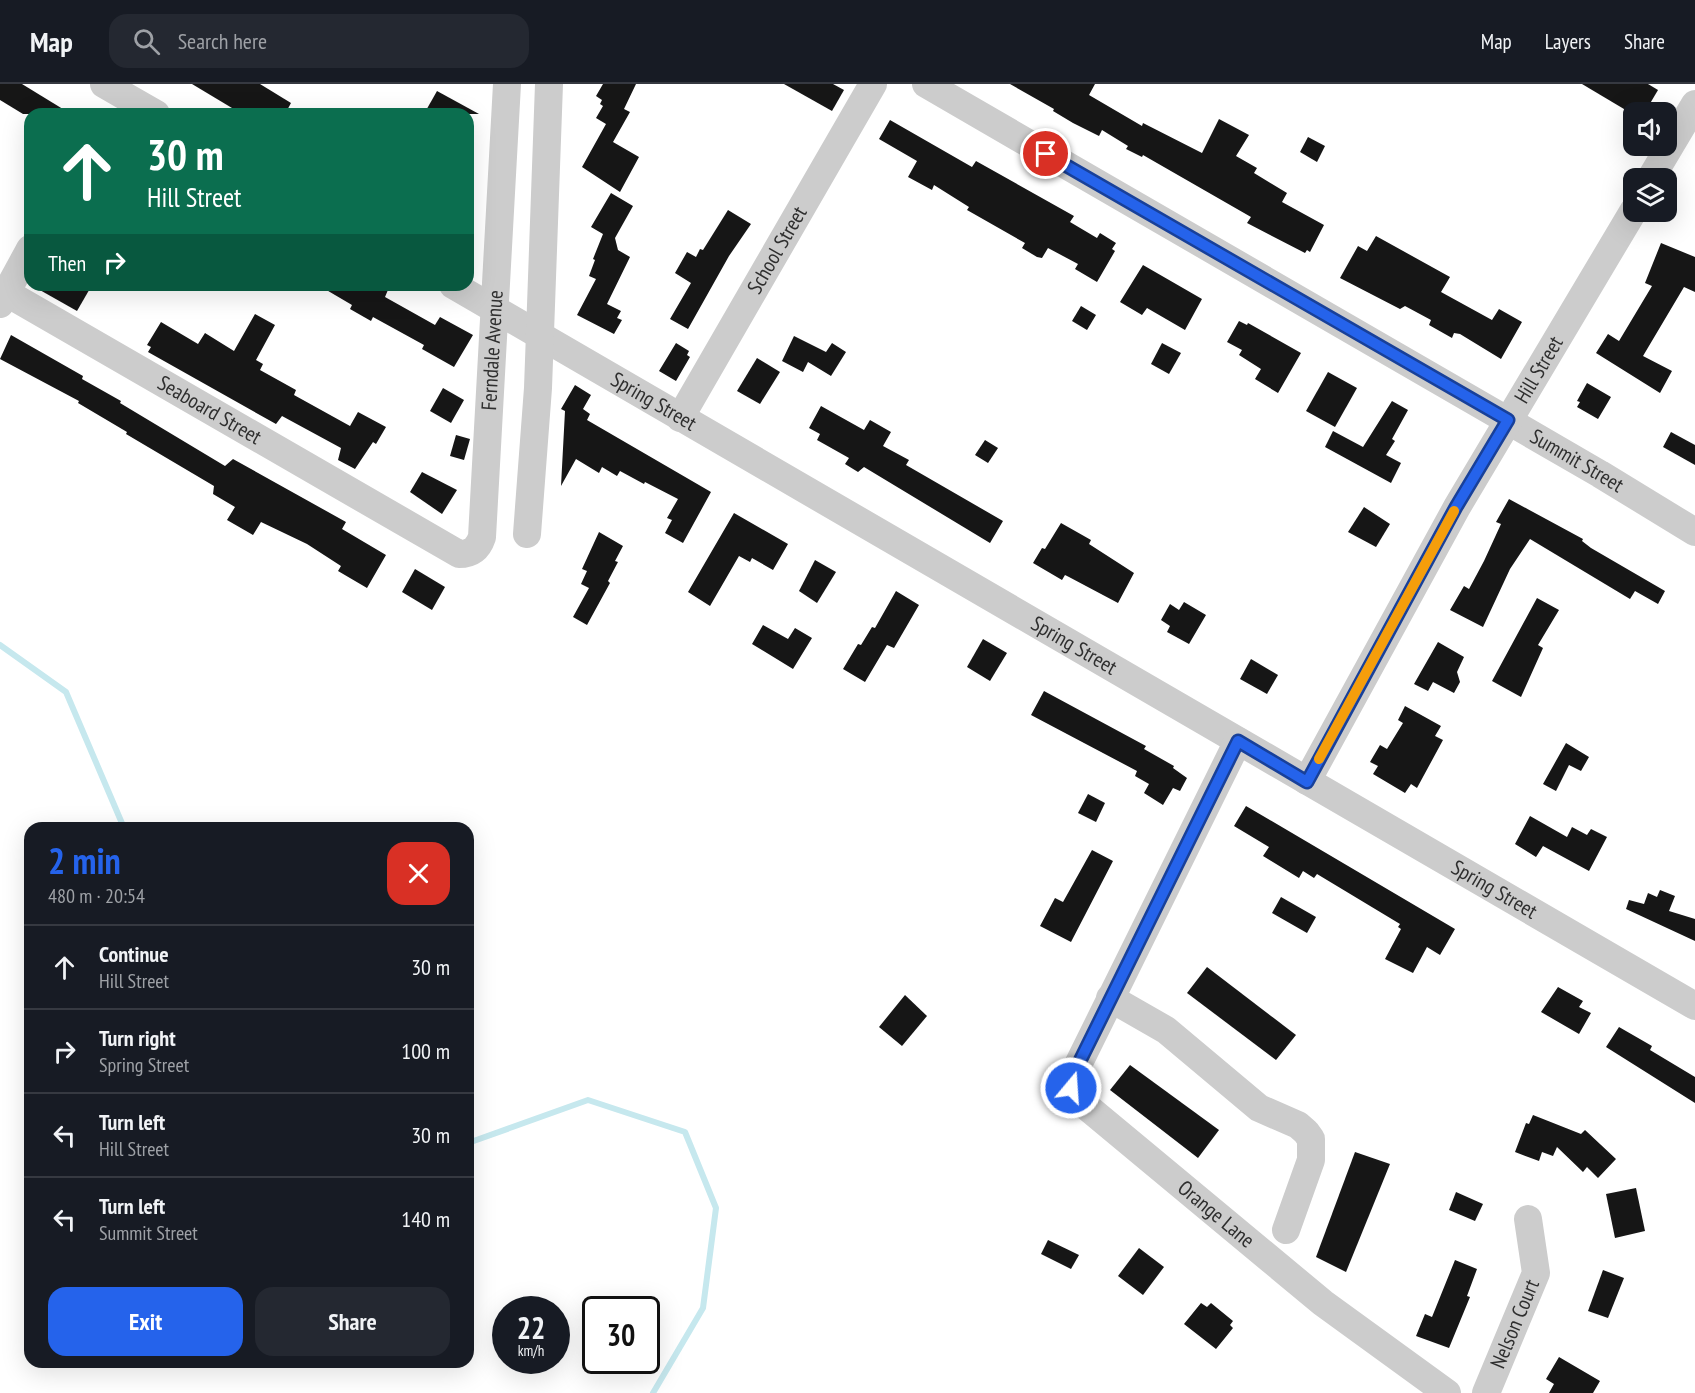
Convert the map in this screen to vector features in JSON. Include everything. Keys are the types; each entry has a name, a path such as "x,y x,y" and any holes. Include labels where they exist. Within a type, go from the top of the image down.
{"street":[{"name":"Ferndale Avenue","path":"418,532 459,554 475,550 480,544 484,514 496,310 507,84"},
{"path":"527,534 540,336 549,84"},
{"name":"School Street","path":"681,418 873,84"},
{"name":"Summit Street","path":"926,84 1508,420 1695,532"},
{"path":"111,97 140,108"},
{"path":"1657,168 1695,104"},
{"name":"Hill Street","path":"1307,782 1456,507 1627,222"},
{"path":"2,295 24,259"},
{"name":"Spring Street","path":"463,291 1695,1006"},
{"name":"Seaboard Street","path":"2,295 418,532"},
{"path":"1238,741 1110,998 1166,1030 1259,1108 1298,1125 1306,1132 1311,1139 1311,1160 1286,1230"},
{"name":"Orange Lane","path":"1110,998 1072,1077 1071,1088 1075,1097 1323,1303 1447,1393"},
{"name":"Nelson Court","path":"1486,1393 1536,1274 1528,1219"}],"building":[{"path":"0,84 22,84 61,108 24,108 23,114 0,100"},
{"path":"192,84 260,84 291,103 288,108 232,108"},
{"path":"603,84 636,84 624,109 630,112 613,142 639,157 620,192 582,167 606,124 596,118 603,106 600,104 602,100 596,96"},
{"path":"784,84 833,84 844,90 832,111"},
{"path":"1010,84 1095,84 1089,95 1142,126 1143,123 1202,153 1219,119 1249,135 1236,156 1257,168 1254,173 1287,193 1282,202 1324,225 1310,252 1307,250 1305,253 1247,223 1251,217 1143,155 1142,157 1126,149 1128,146 1102,130 1099,136 1073,123 1053,111 1054,109"},
{"path":"1582,84 1648,84 1658,90 1651,102 1623,102 1623,108"},
{"path":"437,91 468,108 427,108"},
{"path":"890,120 972,167 976,161 1074,216 1070,222 1097,238 1100,233 1116,243 1112,249 1115,251 1097,282 1075,269 1078,264 1048,248 1042,258 1037,257 1022,248 1025,243 967,210 969,207 934,185 932,190 908,177 917,161 879,139"},
{"path":"1308,137 1325,146 1317,162 1300,152"},
{"path":"611,193 633,206 615,238 618,250 630,257 607,304 621,311 617,318 622,320 614,334 577,315 596,279 589,276 603,234 591,227"},
{"path":"728,210 751,224 729,256 688,329 670,319 691,283 675,273 687,252 696,257 700,249 703,250"},
{"path":"1376,236 1450,277 1441,292 1492,320 1499,309 1522,322 1501,359 1460,334 1454,333 1452,338 1429,325 1431,320 1405,306 1400,309 1340,278 1358,246 1367,251"},
{"path":"1661,243 1695,257 1695,292 1684,287 1643,356 1672,371 1660,393 1596,353 1608,334 1619,341 1652,286 1645,283"},
{"path":"1143,265 1202,299 1185,330 1147,308 1142,315 1120,302"},
{"path":"42,291 89,291 77,311"},
{"path":"328,291 388,291 385,297 435,325 440,317 473,335 454,367 422,349 424,345 373,317 371,321 350,309 352,305"},
{"path":"1081,306 1096,315 1087,330 1072,321"},
{"path":"255,314 275,325 256,360 263,364 260,370 296,390 294,395 350,426 358,412 386,427 376,444 373,442 355,469 338,460 341,448 282,416 276,424 148,352 151,347 147,345 161,322 198,344 205,333 234,351"},
{"path":"1239,321 1247,325 1248,323 1301,353 1278,393 1255,379 1261,369 1239,355 1242,350 1227,342"},
{"path":"11,335 83,376 82,379 225,466 233,459 346,522 342,529 386,555 367,588 338,571 341,566 307,544 261,522 253,535 227,520 235,507 213,494 214,486 126,434 127,432 78,403 79,401 0,359"},
{"path":"794,336 826,352 832,343 846,352 831,376 808,362 803,372 782,361"},
{"path":"676,343 689,351 687,355 690,357 676,381 659,371"},
{"path":"1162,343 1181,353 1169,374 1151,364"},
{"path":"757,358 780,372 760,404 737,391"},
{"path":"1328,372 1357,388 1335,427 1306,411"},
{"path":"1587,383 1611,397 1598,419 1577,407 1580,402 1577,401"},
{"path":"575,385 591,395 583,409 590,414 587,420 711,492 683,543 665,533 672,520 667,518 678,499 645,482 644,484 620,471 617,476 602,467 599,473 576,459 561,486 565,411 561,409"},
{"path":"443,388 464,400 451,423 430,411"},
{"path":"1392,401 1408,410 1392,439 1395,441 1386,455 1401,463 1391,483 1325,447 1333,431 1363,447"},
{"path":"821,406 864,430 870,420 891,432 883,446 909,460 906,465 1003,521 990,543 864,467 858,472 845,464 849,458 817,440 820,434 809,428"},
{"path":"1671,432 1695,445 1695,465 1663,447"},
{"path":"456,435 470,439 464,460 450,456"},
{"path":"985,440 998,448 988,463 975,455"},
{"path":"422,472 457,490 442,514 410,492"},
{"path":"1509,499 1583,539 1582,541 1591,548 1665,591 1658,604 1635,591 1630,599 1530,539 1510,569 1483,627 1450,610 1464,586 1469,589 1484,561 1501,524 1496,522"},
{"path":"1364,507 1390,524 1376,547 1348,532"},
{"path":"734,513 788,544 773,570 752,558 750,562 739,556 710,606 688,592"},
{"path":"1061,523 1091,540 1089,544 1134,573 1118,603 1065,575 1062,580 1033,563 1042,548 1045,549"},
{"path":"599,532 623,546 615,561 618,562 608,581 610,583 587,625 573,617 589,588 581,584 587,571 582,569"},
{"path":"815,560 836,572 817,603 799,591"},
{"path":"415,569 445,587 432,610 402,592"},
{"path":"896,591 919,605 894,648 887,645 865,682 843,669 858,644 861,645 872,627 875,628"},
{"path":"1537,598 1559,610 1538,645 1543,648 1521,697 1492,681"},
{"path":"1184,602 1206,615 1189,644 1167,632 1170,626 1161,620 1170,604 1179,610"},
{"path":"763,625 788,639 795,628 812,638 793,669 752,644"},
{"path":"983,639 1007,653 990,681 967,667"},
{"path":"1438,642 1464,657 1457,672 1460,682 1454,693 1433,682 1428,691 1414,684"},
{"path":"1251,659 1278,675 1267,694 1240,679"},
{"path":"1044,691 1146,746 1144,749 1174,766 1173,768 1187,778 1180,791 1173,788 1163,805 1144,793 1149,784 1135,776 1137,771 1031,715"},
{"path":"1405,706 1441,726 1435,736 1443,740 1417,788 1411,784 1405,793 1373,774 1378,766 1370,762 1380,745 1387,749 1403,723 1398,720"},
{"path":"1566,743 1589,757 1581,771 1569,765 1556,791 1543,784"},
{"path":"1088,794 1105,803 1096,822 1078,813"},
{"path":"1246,806 1455,929 1440,955 1427,947 1413,973 1385,959 1401,929 1398,927 1400,924 1317,874 1314,878 1303,871 1299,878 1263,856 1269,847 1234,826"},
{"path":"1530,816 1567,837 1572,827 1587,835 1591,829 1607,837 1589,871 1543,846 1536,857 1515,844"},
{"path":"1092,850 1113,861 1071,942 1040,926 1055,898 1063,902"},
{"path":"1660,890 1675,896 1669,911 1695,919 1695,941 1626,909 1629,900 1644,904 1648,893 1657,897"},
{"path":"1281,897 1316,917 1307,933 1272,913"},
{"path":"1207,967 1296,1035 1276,1060 1187,993"},
{"path":"1558,987 1583,1001 1579,1007 1591,1013 1579,1034 1541,1012"},
{"path":"905,995 927,1016 902,1046 879,1027"},
{"path":"1619,1027 1652,1046 1650,1050 1695,1077 1695,1103 1606,1047"},
{"path":"1130,1065 1219,1130 1198,1158 1110,1090"},
{"path":"1533,1115 1581,1134 1585,1130 1616,1159 1598,1178 1587,1167 1583,1172 1557,1147 1553,1156 1542,1152 1539,1161 1515,1152 1526,1123 1529,1124"},
{"path":"1355,1152 1390,1164 1346,1272 1316,1257"},
{"path":"1636,1188 1645,1231 1615,1238 1606,1194"},
{"path":"1456,1192 1483,1204 1475,1221 1449,1210"},
{"path":"1048,1240 1079,1255 1071,1269 1041,1254"},
{"path":"1139,1248 1164,1267 1143,1295 1118,1276"},
{"path":"1455,1260 1477,1269 1467,1296 1470,1297 1449,1348 1416,1336 1425,1314 1432,1317"},
{"path":"1603,1270 1624,1278 1608,1318 1588,1311"},
{"path":"1201,1303 1207,1307 1211,1303 1233,1321 1230,1325 1233,1328 1216,1349 1184,1324"},
{"path":"1559,1357 1600,1381 1593,1393 1549,1393 1554,1384 1546,1379"}],"waterway":[{"path":"0,645 66,692 121,822"},
{"path":"474,1141 588,1100 685,1132 716,1208 703,1308 653,1393"}],"slow traffic":[{"path":"1319,759 1454,511"}],"route":[{"path":"1046,154 1508,420 1456,507 1307,782 1238,741 1072,1077 1071,1088"}]}
